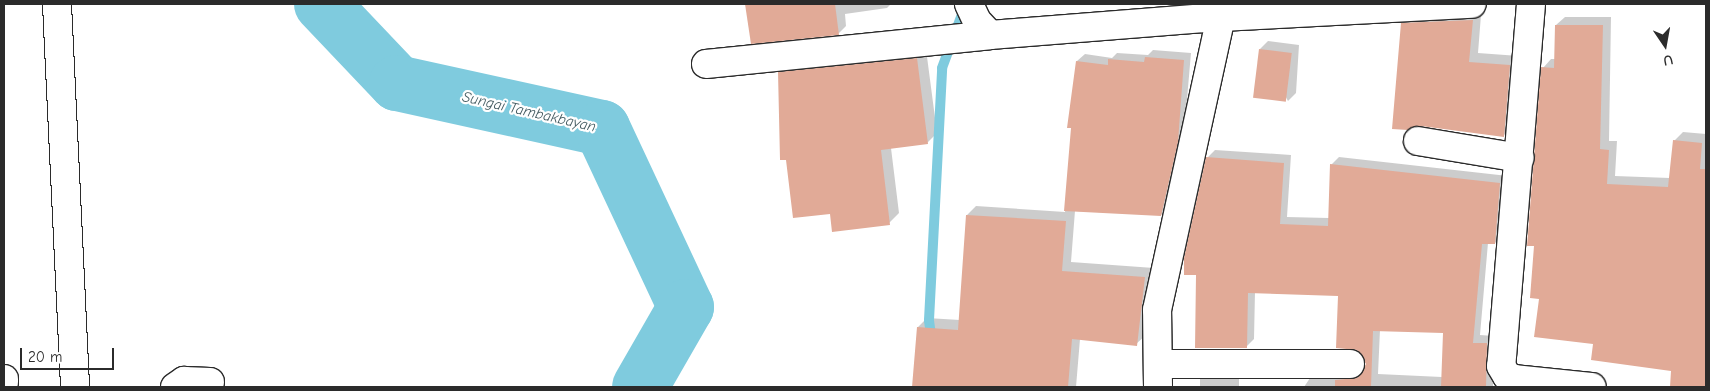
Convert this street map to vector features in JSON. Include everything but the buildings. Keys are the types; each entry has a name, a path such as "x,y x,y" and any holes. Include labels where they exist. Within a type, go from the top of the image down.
{"street":[{"path":"57,4 75,387"},
{"path":"969,4 977,21 990,35"},
{"path":"706,64 912,45 990,35 1221,17 1283,9 1472,4"},
{"path":"1531,4 1520,158 1501,366 1507,376 1515,379 1592,387"},
{"path":"1221,17 1157,310 1158,376 1350,364"},
{"path":"1418,142 1520,158"},
{"path":"175,387 184,381 210,382"}],"waterway":[{"name":"Sungai Tambakbayan","path":"322,4 397,83 602,128 686,307 640,387"},
{"path":"932,342 929,320 942,68 965,6"}]}
